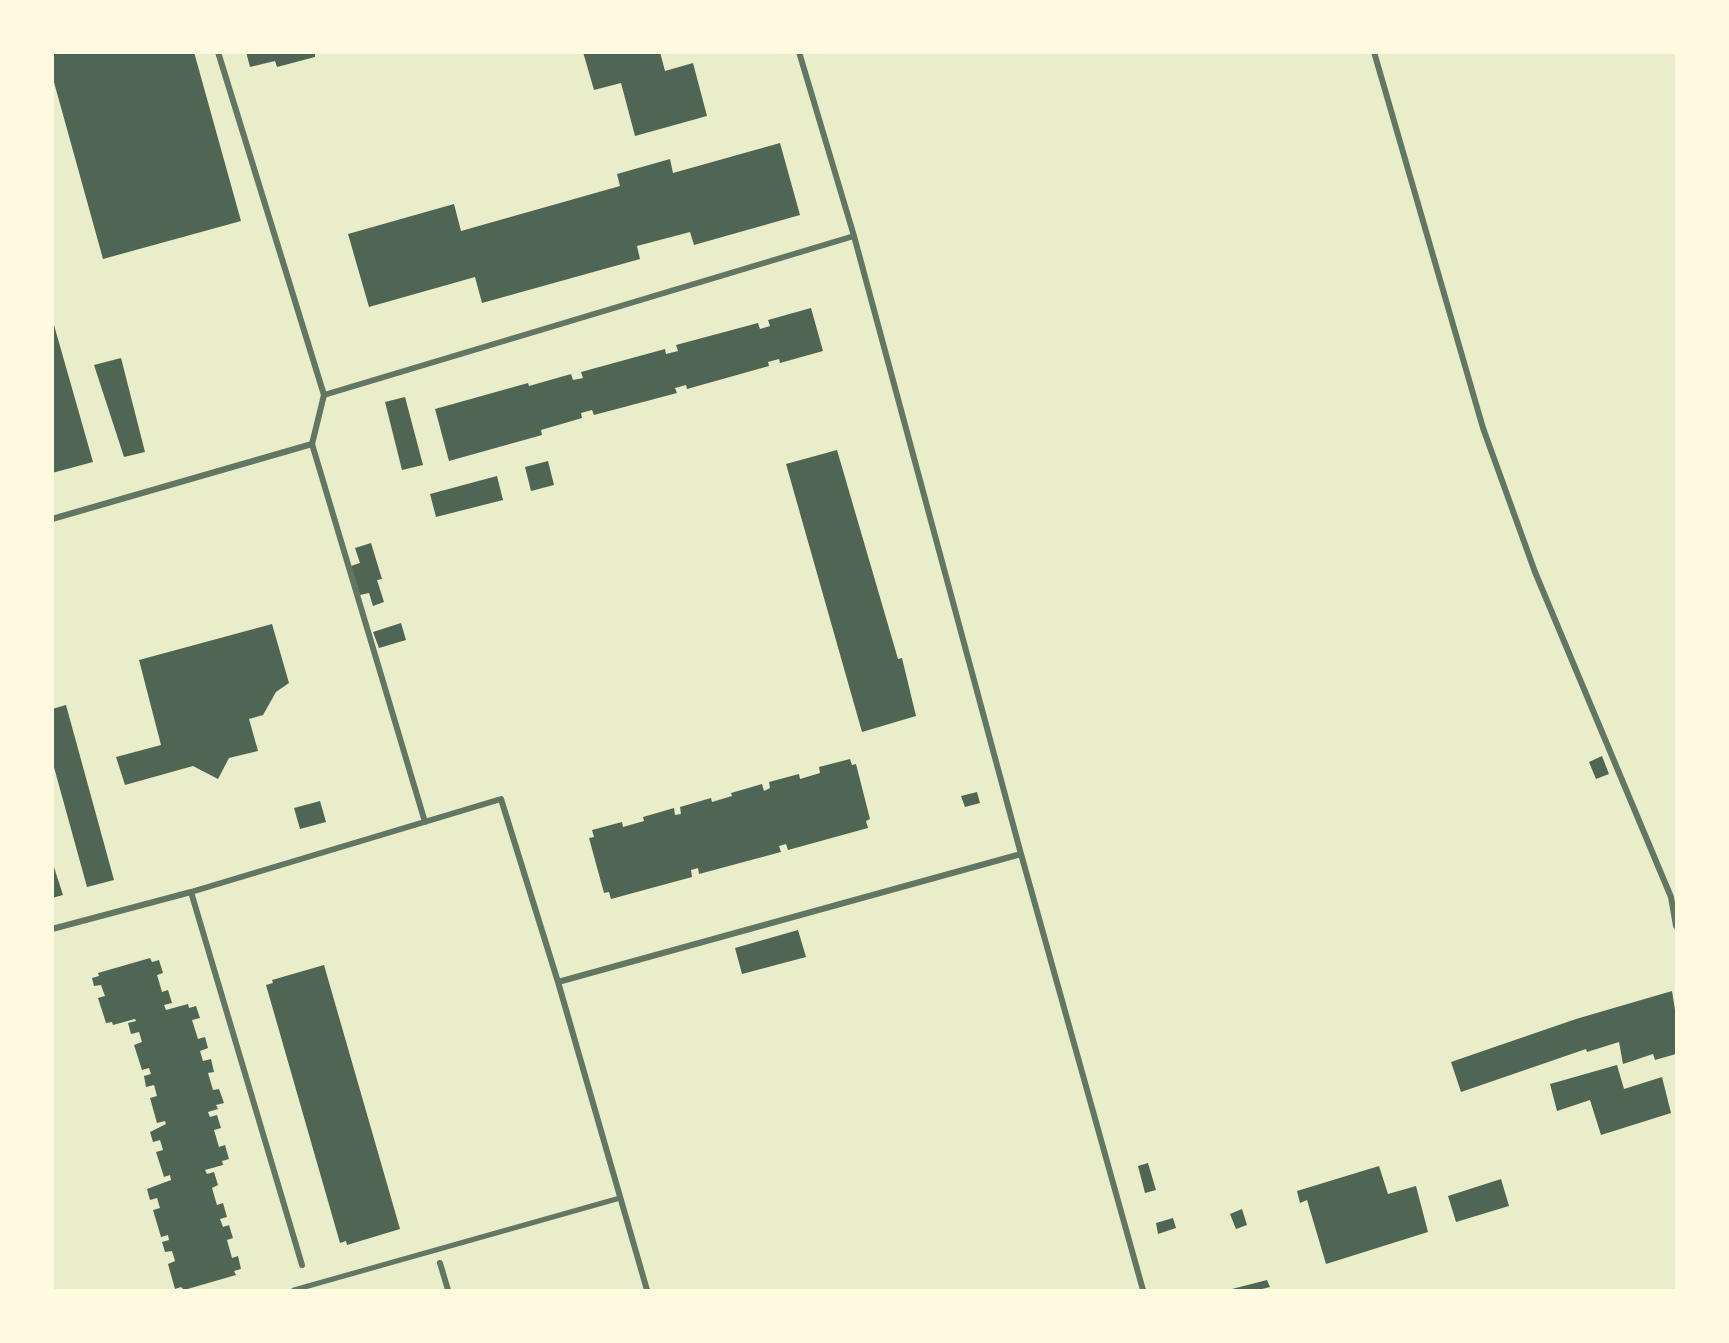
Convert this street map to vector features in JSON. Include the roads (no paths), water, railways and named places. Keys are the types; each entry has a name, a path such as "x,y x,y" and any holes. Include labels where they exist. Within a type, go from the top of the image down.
{"street":[{"path":"218,52 324,396 312,444 425,822"},
{"path":"799,52 854,236 1021,854 1143,1290"},
{"path":"1374,52 1483,428 1535,572 1671,897 1677,926"},
{"path":"324,396 854,236"},
{"path":"52,519 312,444"},
{"path":"52,929 191,892 501,799 558,982 647,1290"},
{"path":"558,982 1021,854"},
{"path":"191,892 302,1264"},
{"path":"294,1290 620,1198"},
{"path":"440,1263 448,1290"}]}
